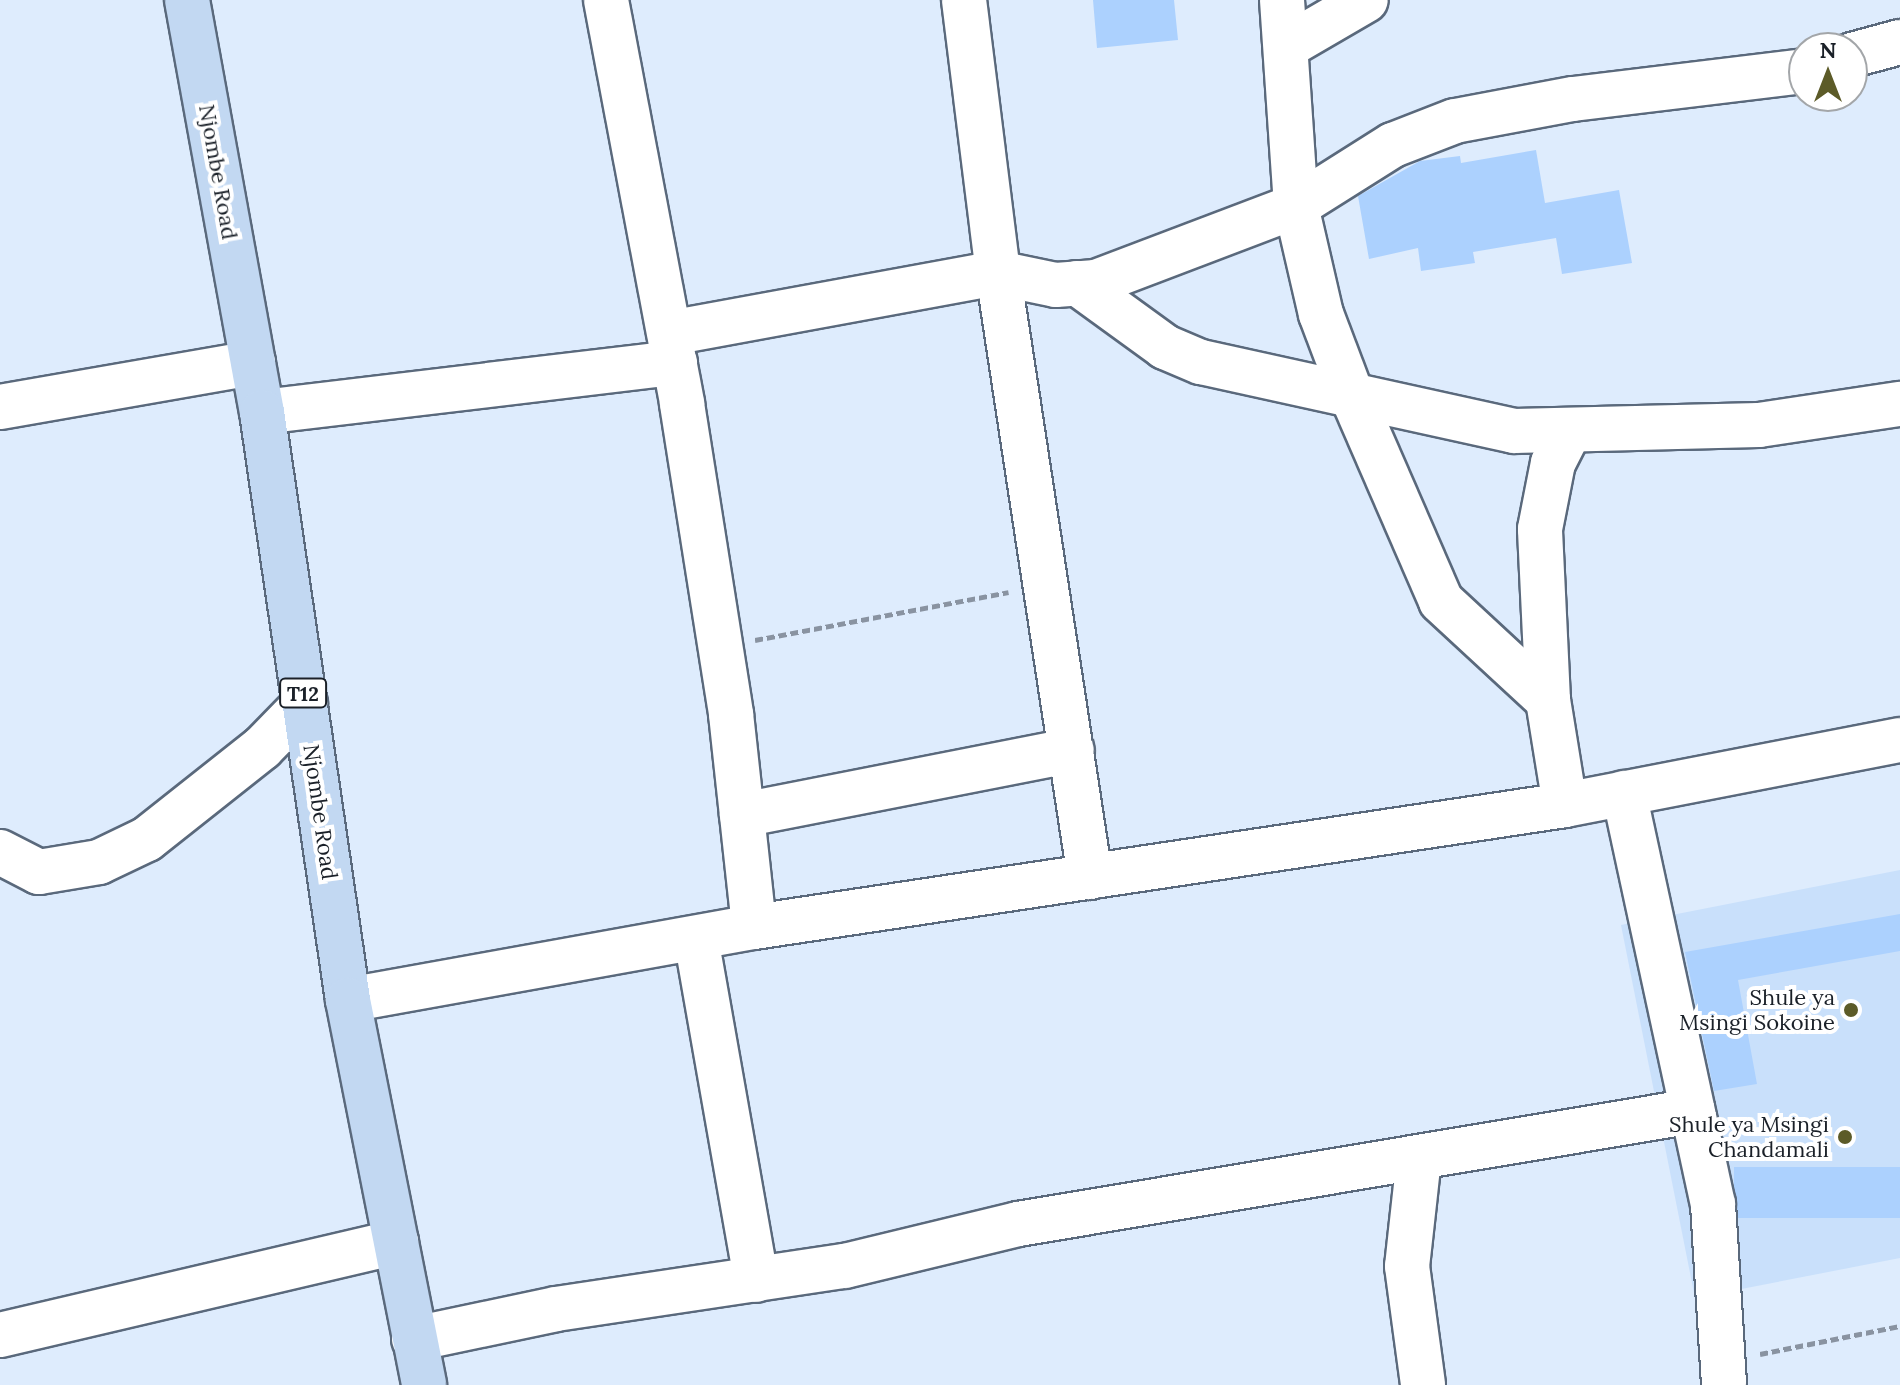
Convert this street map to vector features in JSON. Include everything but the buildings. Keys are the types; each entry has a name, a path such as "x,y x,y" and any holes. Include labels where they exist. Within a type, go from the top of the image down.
{"highway":[{"name":"Njombe Road","path":"187,0 262,412 348,1000 424,1385"}],"street":[{"path":"606,0 628,144 673,348 719,647 754,927"},
{"path":"964,0 998,273 1090,877"},
{"path":"1282,0 1296,206 1321,314 1352,396 1441,601 1548,700"},
{"path":"1287,46 1366,0"},
{"path":"1868,51 1900,42"},
{"path":"262,412 673,348 998,273 1077,283 1131,272 1296,206 1393,145 1455,121 1573,99 1788,73"},
{"path":"1077,283 1165,347 1201,362 1514,431 1568,433 1759,425 1900,404"},
{"path":"0,407 253,363"},
{"path":"1565,805 1548,700 1540,529 1553,463 1568,433"},
{"path":"0,852 39,872 111,857 147,839 262,748 305,704"},
{"path":"348,1000 754,927 1565,805 1900,740"},
{"path":"742,815 1072,750"},
{"path":"1624,793 1713,1204 1723,1373"},
{"path":"696,938 756,1280"},
{"path":"414,1339 556,1309 845,1266 1018,1224 1693,1111"},
{"path":"1419,1158 1407,1266 1423,1385"},
{"path":"0,1335 396,1242"}],"path":[{"path":"719,647 1047,584"},
{"path":"1723,1373 1900,1326"}],"shaded area":[{"path":"1900,870 1900,1258 1695,1298 1621,925"}],"place":[{"name":"Shule ya Msingi Sokoine","path":"1851,1010"},
{"name":"Shule ya Msingi Chandamali","path":"1845,1137"}]}
